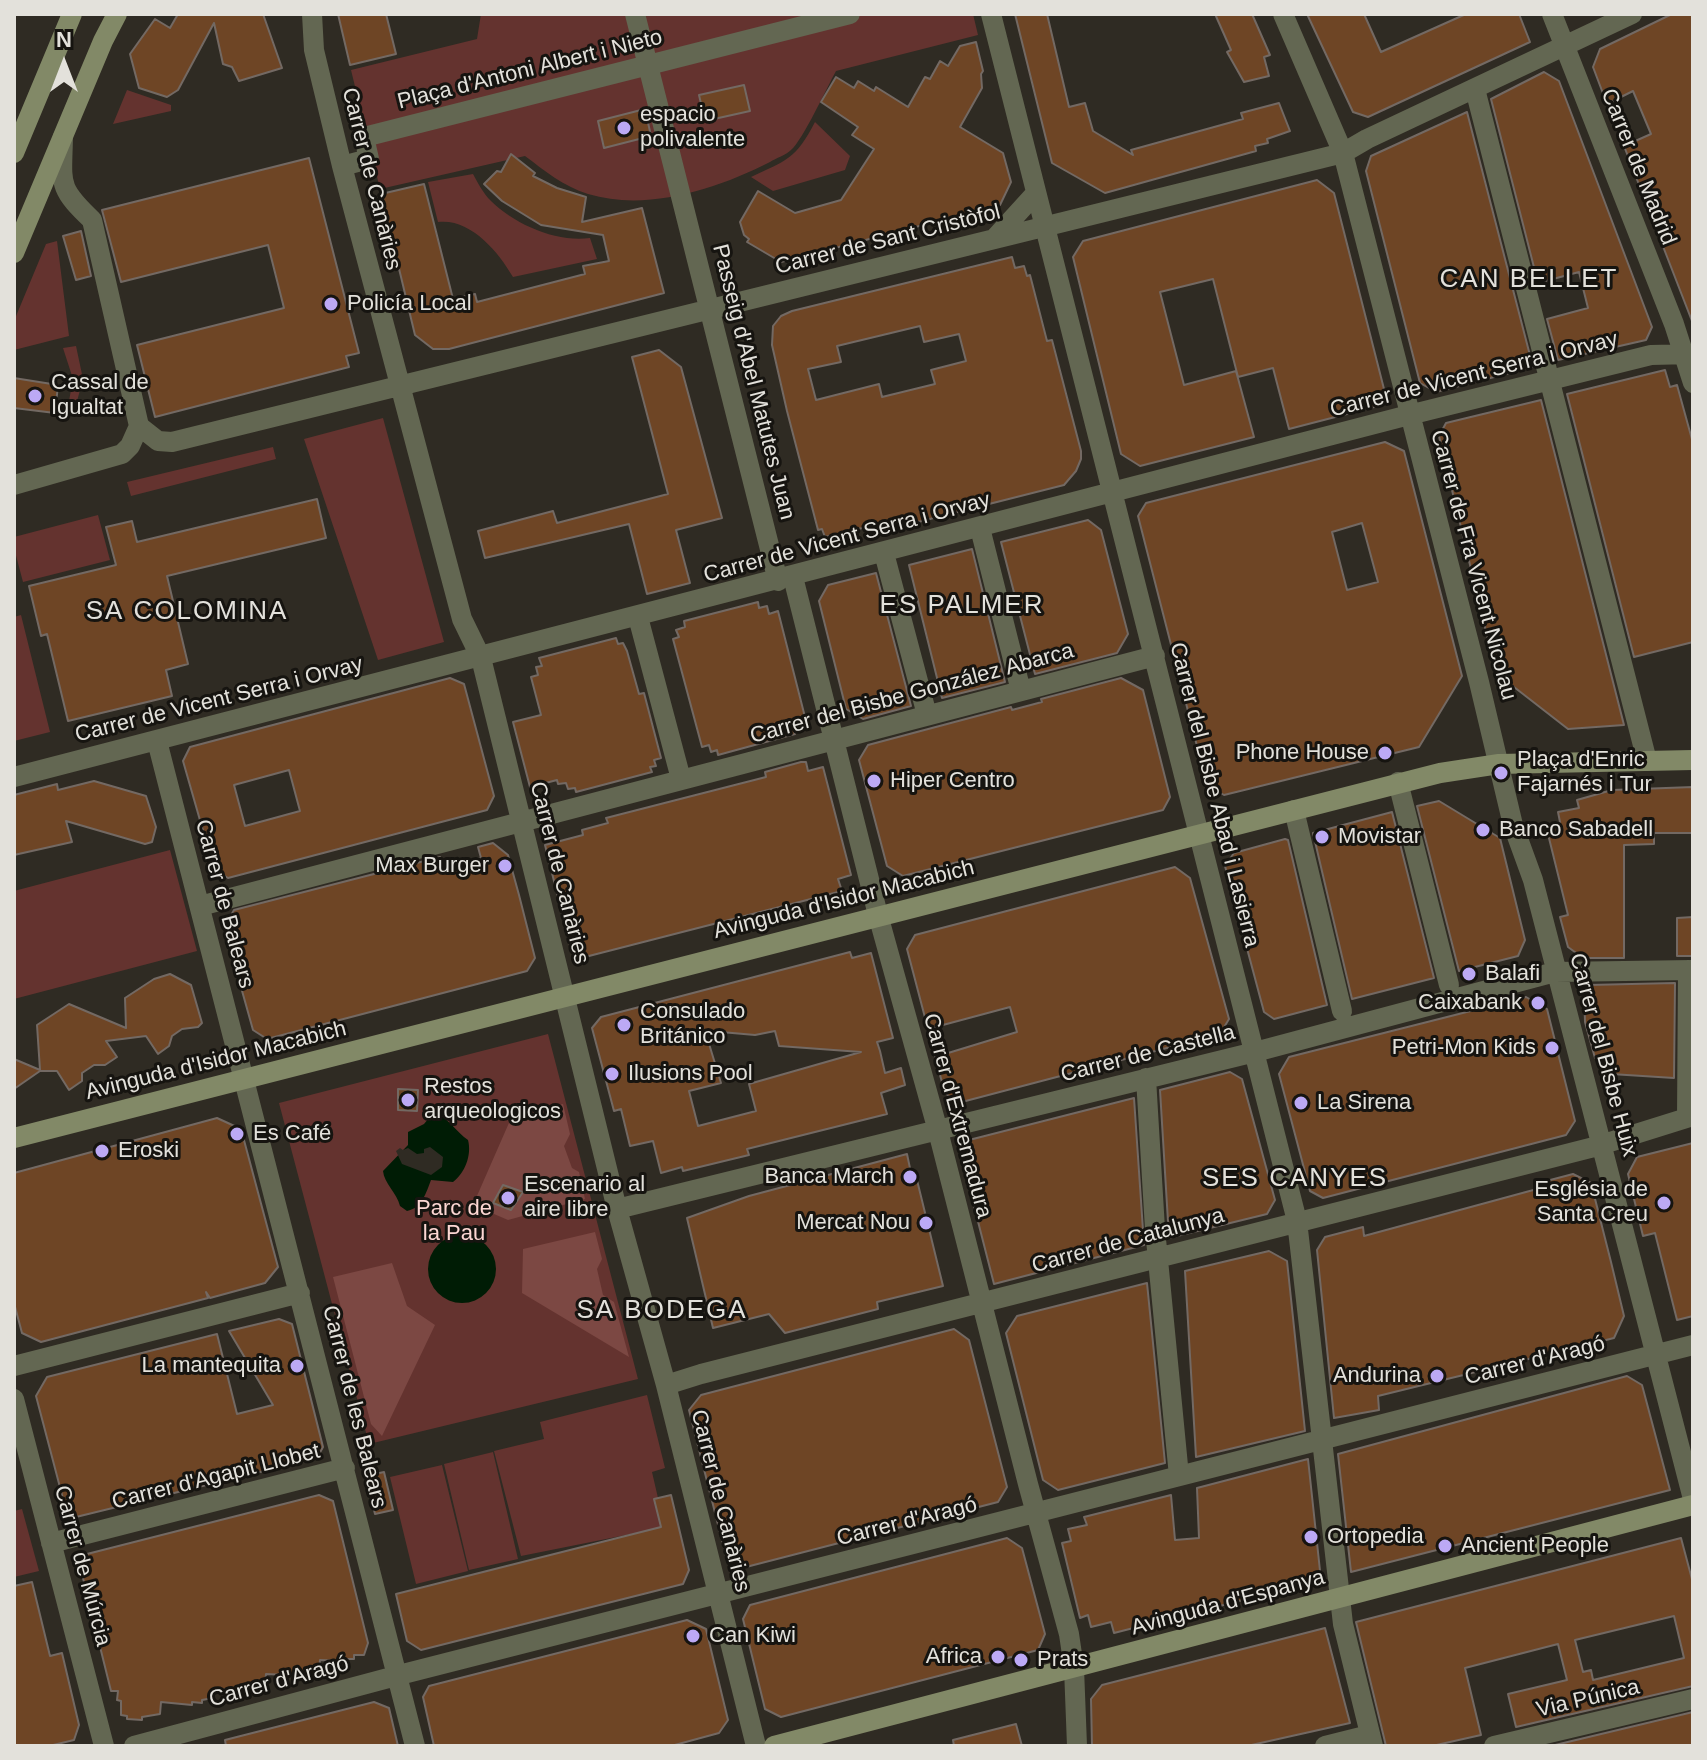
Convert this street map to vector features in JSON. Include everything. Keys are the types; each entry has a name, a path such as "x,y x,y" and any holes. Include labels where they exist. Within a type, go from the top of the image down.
{"street":[{"path":"14,153 72,14"},
{"path":"14,253 117,14"},
{"name":"Carrer de Canàries","path":"312,14 314,50 342,166 462,619 481,658 617,1209 666,1385 756,1746"},
{"name":"Passeig d'Abel Matutes Juan","path":"635,14 711,308 786,579"},
{"name":"Plaça d'Antoni Albert i Nieto","path":"342,166 369,159 364,137 850,14"},
{"name":"Carrer del Bisbe Abad i Lasierra","path":"991,14 1297,1221 1345,1637 1371,1741"},
{"name":"Carrer de Fra Vicent Nicolau","path":"1283,14 1343,153 1499,764"},
{"name":"Carrer de Madrid","path":"1552,14 1689,354 1693,383"},
{"name":"Carrer de Sant Cristòfol","path":"122,454 153,452 172,442 1343,153 1632,14"},
{"path":"1475,89 1647,761"},
{"path":"1327,114 1367,139"},
{"path":"14,485 122,454 130,446 139,426 92,220 69,198 62,182 63,137"},
{"path":"995,238 1036,193"},
{"name":"Carrer de Vicent Serra i Orvay","path":"14,777 1409,415 1651,355 1689,354"},
{"path":"139,426 158,441 172,442"},
{"path":"980,528 1021,691"},
{"path":"884,553 927,715"},
{"name":"Carrer d'Extremadura","path":"786,579 835,739 878,915 938,1131 1069,1634 1074,1668 1077,1746"},
{"path":"638,617 681,779"},
{"name":"Carrer del Bisbe González Abarca","path":"200,906 1155,656"},
{"name":"Carrer de Balears","path":"157,741 245,1079"},
{"name":"Avinguda d'Isidor Macabich","path":"14,1138 1398,782 1499,764 1693,760"},
{"name":"Carrer del Bisbe Huix","path":"1499,764 1513,825 1533,880 1693,1499"},
{"path":"1398,782 1449,985"},
{"path":"1294,810 1342,1011"},
{"path":"1690,970 1690,1116"},
{"name":"Carrer de Castella","path":"617,1209 1255,1052 1555,972 1690,970"},
{"path":"1146,1078 1179,1476"},
{"name":"Carrer de les Balears","path":"245,1079 415,1746"},
{"name":"Carrer de Catalunya","path":"666,1385 1602,1145 1690,1116"},
{"path":"14,1366 300,1293"},
{"name":"Carrer d'Aragó","path":"134,1746 398,1675 1036,1515 1693,1345"},
{"name":"Carrer de Múrcia","path":"14,1399 104,1746"},
{"name":"Carrer d'Agapit Llobet","path":"51,1543 345,1468"},
{"name":"Avinguda d'Espanya","path":"774,1746 1693,1505"},
{"name":"Via Púnica","path":"1494,1746 1693,1699"},
{"path":"1325,1746 1371,1741"}],"green space":[{"path":"481,14 973,14 978,35 836,71 802,136 789,152 705,189 658,199 611,199 579,191 525,156 380,189 351,70 477,39"},
{"path":"127,90 171,105 171,111 113,124"},
{"path":"815,122 850,156 845,170 773,191 751,177 796,151"},
{"path":"473,174 488,198 512,217 550,235 590,238 597,259 513,277 482,238 461,225 438,222 428,182"},
{"path":"57,241 69,336 14,350 14,321 46,244"},
{"path":"76,346 83,379 76,405 69,401 73,379 63,348"},
{"path":"383,418 444,642 378,660 304,439"},
{"path":"273,447 276,459 131,496 127,482"},
{"path":"98,515 110,560 23,582 14,537"},
{"path":"21,615 50,732 14,741 14,617"},
{"path":"170,850 197,951 14,999 14,891"},
{"name":"Parc de la Pau","path":"548,1034 638,1379 369,1444 279,1103"},
{"path":"647,1395 665,1468 652,1472 661,1528 521,1556 494,1451 544,1439 540,1422"},
{"path":"493,1452 518,1559 469,1570 444,1464"},
{"path":"442,1465 468,1571 416,1584 390,1477"},
{"path":"22,1509 39,1571 14,1577 14,1511"}],"shaded area":[{"path":"563,1104 570,1134 564,1146 572,1168 579,1172 585,1199 508,1220 473,1205 512,1116"},
{"path":"434,1112 468,1140 468,1158 461,1174 453,1182 431,1180 420,1203 407,1211 400,1206 383,1171 408,1145 408,1132 424,1124"},
{"path":"595,1232 602,1259 597,1269 603,1295 614,1302 629,1357 522,1293 523,1249"},
{"path":"455,1235 469,1235 481,1240 491,1250 496,1269 491,1288 481,1298 469,1303 455,1303 443,1298 433,1288 428,1276 428,1262 433,1250 443,1240"},
{"path":"392,1263 407,1306 435,1325 382,1436 371,1424 333,1277"}],"pier":[{"path":"430,1147 443,1157 442,1167 431,1175 402,1164 396,1151 408,1148 417,1154 424,1153 424,1149"}],"building":[{"path":"178,14 263,14 282,68 239,81 232,67 223,64 214,23 178,90 167,97 139,88 130,54 155,19 170,28"},
{"path":"338,14 386,14 396,54 350,65"},
{"path":"1015,14 1047,14 1069,107 1085,103 1093,131 1133,155 1131,150 1243,119 1241,113 1279,103 1290,131 1255,146 1256,151 1105,193 1052,163"},
{"path":"1215,14 1252,14 1270,55 1264,57 1269,76 1244,82 1227,52 1231,50"},
{"path":"1307,14 1364,14 1381,52 1466,14 1519,14 1530,42 1368,117 1353,112"},
{"path":"1672,14 1693,14 1692,321 1624,146 1651,134 1633,91 1607,104 1593,67 1600,49"},
{"path":"976,42 983,71 982,88 960,127 1003,153 1011,182 1000,205 781,262 747,242 749,239 744,235 740,222 758,191 795,213 841,200 874,149 852,135 858,127 821,102 836,77 854,88 858,81 874,91 876,87 908,107 925,77 930,79 940,61 948,66 960,46"},
{"path":"1544,72 1559,81 1652,327 1646,340 1558,360 1547,319 1588,308 1579,272 1538,283 1491,99"},
{"name":"espacio polivalente","path":"744,85 750,111 705,121 699,95"},
{"name":"espacio polivalente","path":"645,109 651,136 604,148 598,121"},
{"path":"1467,112 1533,367 1436,392 1420,383 1366,171 1371,156"},
{"path":"511,154 535,173 533,176 586,197 582,222 642,208 664,293 449,349 433,349 415,335 381,194 424,184 453,299 475,294 477,302 585,274 583,266 609,261 603,235 541,225 502,201 484,184 497,171 501,172"},
{"path":"309,158 359,353 346,356 349,367 155,417 137,345 284,308 268,245 121,282 102,210"},
{"path":"1317,180 1334,193 1384,389 1374,407 1289,429 1273,368 1238,377 1213,279 1160,292 1184,385 1236,371 1254,437 1140,466 1121,454 1073,257 1083,241"},
{"path":"81,231 91,276 76,280 63,236"},
{"path":"1012,257 1015,268 1024,266 1027,276 1030,275 1047,341 1052,340 1081,451 1076,471 1064,485 914,523 912,516 825,537 822,529 818,530 772,345 773,326 781,316","holes":["920,326 924,342 959,334 966,361 931,370 935,384 882,397 879,384 816,400 808,369 841,362 837,346"]},
{"path":"659,350 681,367 722,518 676,530 690,583 647,594 629,524 485,558 478,531 553,511 557,523 668,494 632,357"},
{"path":"1665,370 1670,387 1677,385 1693,443 1693,642 1634,657 1567,394"},
{"name":"Cassal de Igualtat","path":"14,378 58,385 55,413 14,408"},
{"path":"1541,400 1624,725 1568,729 1496,673 1439,436 1446,423"},
{"path":"1385,442 1404,451 1462,676 1419,747 1224,795 1207,785 1138,516 1146,503","holes":["1362,523 1378,582 1347,590 1332,532"]},
{"path":"317,499 326,538 167,576 188,664 166,670 172,696 68,721 47,634 41,636 29,586 116,565 106,527 132,521 137,542"},
{"path":"1088,520 1101,530 1128,634 1117,653 1035,674 1001,542"},
{"path":"972,549 1005,682 942,698 909,565"},
{"path":"876,573 911,706 863,719 846,709 819,601 828,585"},
{"path":"758,602 759,608 767,606 769,614 778,611 806,721 797,723 795,734 718,755 717,750 711,752 709,745 702,747 673,639 679,637 676,630 685,627 684,621"},
{"path":"616,638 627,651 639,694 644,693 661,758 654,760 656,766 650,767 652,772 576,792 575,788 568,789 566,783 558,784 557,780 530,787 513,722 541,715 531,677 538,675 536,667 542,666 539,658"},
{"path":"450,678 464,684 494,796 487,810 228,878 214,869 183,761 190,747","holes":["289,770 300,811 245,826 234,785"]},
{"path":"1121,678 1143,690 1170,797 1163,810 903,876 887,866 859,760 868,745 1011,707 1012,710"},
{"path":"806,762 808,771 823,767 851,875 838,879 842,891 585,957 582,942 570,945 545,845 583,835 582,830 608,823 606,818 766,777 765,772"},
{"path":"94,781 146,796 156,827 152,842 145,844 66,821 72,842 14,855 14,795 57,784 58,790"},
{"path":"1693,787 1693,833 1654,833 1654,844 1624,845 1624,958 1583,958 1568,947 1560,917 1568,915 1546,826 1560,822 1558,812 1579,808 1577,800 1612,790"},
{"path":"1439,801 1500,838 1525,940 1518,956 1459,971 1417,806"},
{"path":"1392,812 1434,978 1352,999 1313,833"},
{"path":"1288,840 1327,1005 1274,1019 1264,1012 1225,866 1234,853"},
{"path":"493,843 508,855 519,895 535,958 527,971 267,1039 253,1030 239,980 244,979 229,919 234,910 440,857 442,867 481,858 478,847"},
{"path":"1175,867 1190,878 1229,1019 1220,1034 958,1103 945,1093 935,1057 1017,1032 1010,1007 928,1029 907,949 915,935"},
{"path":"1693,917 1693,956 1677,956 1677,918"},
{"path":"850,952 852,958 871,953 893,1038 877,1042 885,1073 901,1068 905,1085 881,1093 887,1114 747,1149 749,1155 683,1171 682,1167 661,1173 653,1141 630,1146 621,1109 614,1111 592,1028 601,1017","holes":["775,1031 779,1046 861,1052 749,1084 756,1111 698,1126 689,1091 721,1083 706,1034 755,1035"]},
{"path":"170,974 191,985 202,1023 198,1027 182,1029 158,1054 146,1036 106,1041 117,1057 82,1073 82,1081 69,1090 57,1071 40,1071 14,1089 14,1059 40,1070 37,1025 69,1004 126,1028 125,998 154,979"},
{"path":"1675,983 1674,1078 1611,1074 1595,1058 1585,1022 1584,988 1588,985"},
{"path":"1526,997 1547,1009 1575,1121 1566,1135 1323,1198 1310,1191 1279,1074 1289,1057"},
{"path":"1230,1072 1242,1079 1275,1200 1267,1214 1169,1238 1160,1090"},
{"name":"Restos arqueologicos","path":"398,1089 418,1090 417,1111 398,1110"},
{"path":"1134,1098 1144,1245 994,1284 961,1155 969,1140"},
{"path":"217,1118 241,1129 278,1267 265,1283 210,1298 206,1292 208,1298 41,1342 22,1333 14,1303 14,1173"},
{"name":"Església de Santa Creu","path":"1693,1143 1693,1316 1677,1320 1655,1233 1643,1236 1628,1174 1637,1157"},
{"name":"Mercat Nou","path":"907,1154 911,1173 915,1172 943,1286 877,1302 878,1309 785,1333 769,1314 713,1328 687,1218 749,1196"},
{"path":"1573,1174 1591,1183 1611,1262 1624,1316 1614,1338 1378,1396 1379,1410 1334,1418 1317,1250 1325,1237 1363,1227 1364,1236 1537,1189 1535,1184"},
{"name":"Escenario al aire libre","path":"503,1185 523,1192 511,1210 493,1203"},
{"path":"1269,1251 1287,1261 1305,1431 1196,1457 1185,1271"},
{"path":"1147,1283 1165,1463 1058,1490 1043,1480 1006,1333 1017,1316"},
{"path":"279,1319 292,1324 323,1447 317,1458 76,1517 67,1514 36,1396 47,1377 217,1334 237,1414 273,1405 229,1331"},
{"path":"954,1329 969,1340 1007,1487 998,1502 746,1567 726,1556 689,1410 701,1395"},
{"path":"1627,1376 1642,1385 1670,1490 1351,1572 1338,1454"},
{"path":"1308,1459 1321,1580 1114,1633 1111,1622 1091,1627 1088,1615 1080,1618 1062,1543 1071,1541 1068,1529 1087,1525 1084,1517 1171,1495 1175,1540 1199,1538 1197,1488"},
{"path":"384,1472 393,1510 375,1514 366,1476"},
{"path":"319,1495 333,1501 368,1643 364,1655 354,1655 354,1659 343,1661 320,1660 319,1669 308,1676 266,1674 265,1684 260,1683 260,1687 254,1687 254,1690 245,1689 244,1692 214,1688 213,1698 202,1700 202,1703 161,1702 160,1714 142,1717 142,1720 127,1719 127,1716 121,1715 121,1701 117,1700 118,1691 111,1691 80,1566 87,1554"},
{"path":"671,1495 689,1570 683,1584 421,1650 407,1641 396,1594 661,1527 654,1499"},
{"path":"1007,1538 1022,1548 1045,1634 1038,1650 781,1717 765,1709 743,1619 750,1605"},
{"path":"1681,1538 1693,1583 1693,1686 1516,1727 1508,1694 1567,1680 1558,1644 1465,1668 1481,1735 1432,1746 1386,1746 1356,1622","holes":["1674,1616 1684,1658 1593,1680 1591,1670 1583,1672 1575,1640"]},
{"path":"32,1582 50,1656 62,1653 79,1725 74,1740 49,1746 14,1746 14,1586"},
{"path":"687,1620 706,1629 728,1720 719,1733 671,1746 434,1746 423,1697 429,1686"},
{"path":"1325,1628 1350,1723 1247,1746 1092,1746 1091,1699 1102,1685"},
{"path":"374,1702 389,1708 398,1746 226,1746 225,1740"},
{"path":"1693,1712 1693,1746 1551,1746"},
{"path":"1016,1724 1022,1746 954,1746 953,1740"}],"place":[{"name":"espacio polivalente","path":"624,128"},
{"name":"Policía Local","path":"331,304"},
{"name":"Cassal de Igualtat","path":"35,396"},
{"name":"Phone House","path":"1385,753"},
{"name":"Plaça d'Enric Fajarnés i Tur","path":"1501,773"},
{"name":"Hiper Centro","path":"874,781"},
{"name":"Banco Sabadell","path":"1483,830"},
{"name":"Movistar","path":"1322,837"},
{"name":"Max Burger","path":"505,866"},
{"name":"Balafi","path":"1469,974"},
{"name":"Caixabank","path":"1538,1003"},
{"name":"Consulado Británico","path":"624,1025"},
{"name":"Petri-Mon Kids","path":"1552,1048"},
{"name":"Ilusions Pool","path":"612,1074"},
{"name":"Restos arqueologicos","path":"408,1100"},
{"name":"La Sirena","path":"1301,1103"},
{"name":"Es Café","path":"237,1134"},
{"name":"Eroski","path":"102,1151"},
{"name":"Banca March","path":"910,1177"},
{"name":"Escenario al aire libre","path":"508,1198"},
{"name":"Església de Santa Creu","path":"1664,1203"},
{"name":"Mercat Nou","path":"926,1223"},
{"name":"La mantequita","path":"297,1366"},
{"name":"Andurina","path":"1437,1376"},
{"name":"Ortopedia","path":"1311,1537"},
{"name":"Ancient People","path":"1445,1546"},
{"name":"Can Kiwi","path":"693,1636"},
{"name":"Africa","path":"998,1657"},
{"name":"Prats","path":"1021,1660"}],"district":[{"name":"CAN BELLET","path":"1529,280"},
{"name":"ES PALMER","path":"962,606"},
{"name":"SA COLOMINA","path":"187,612"},
{"name":"SES CANYES","path":"1295,1179"},
{"name":"SA BODEGA","path":"662,1311"}]}
